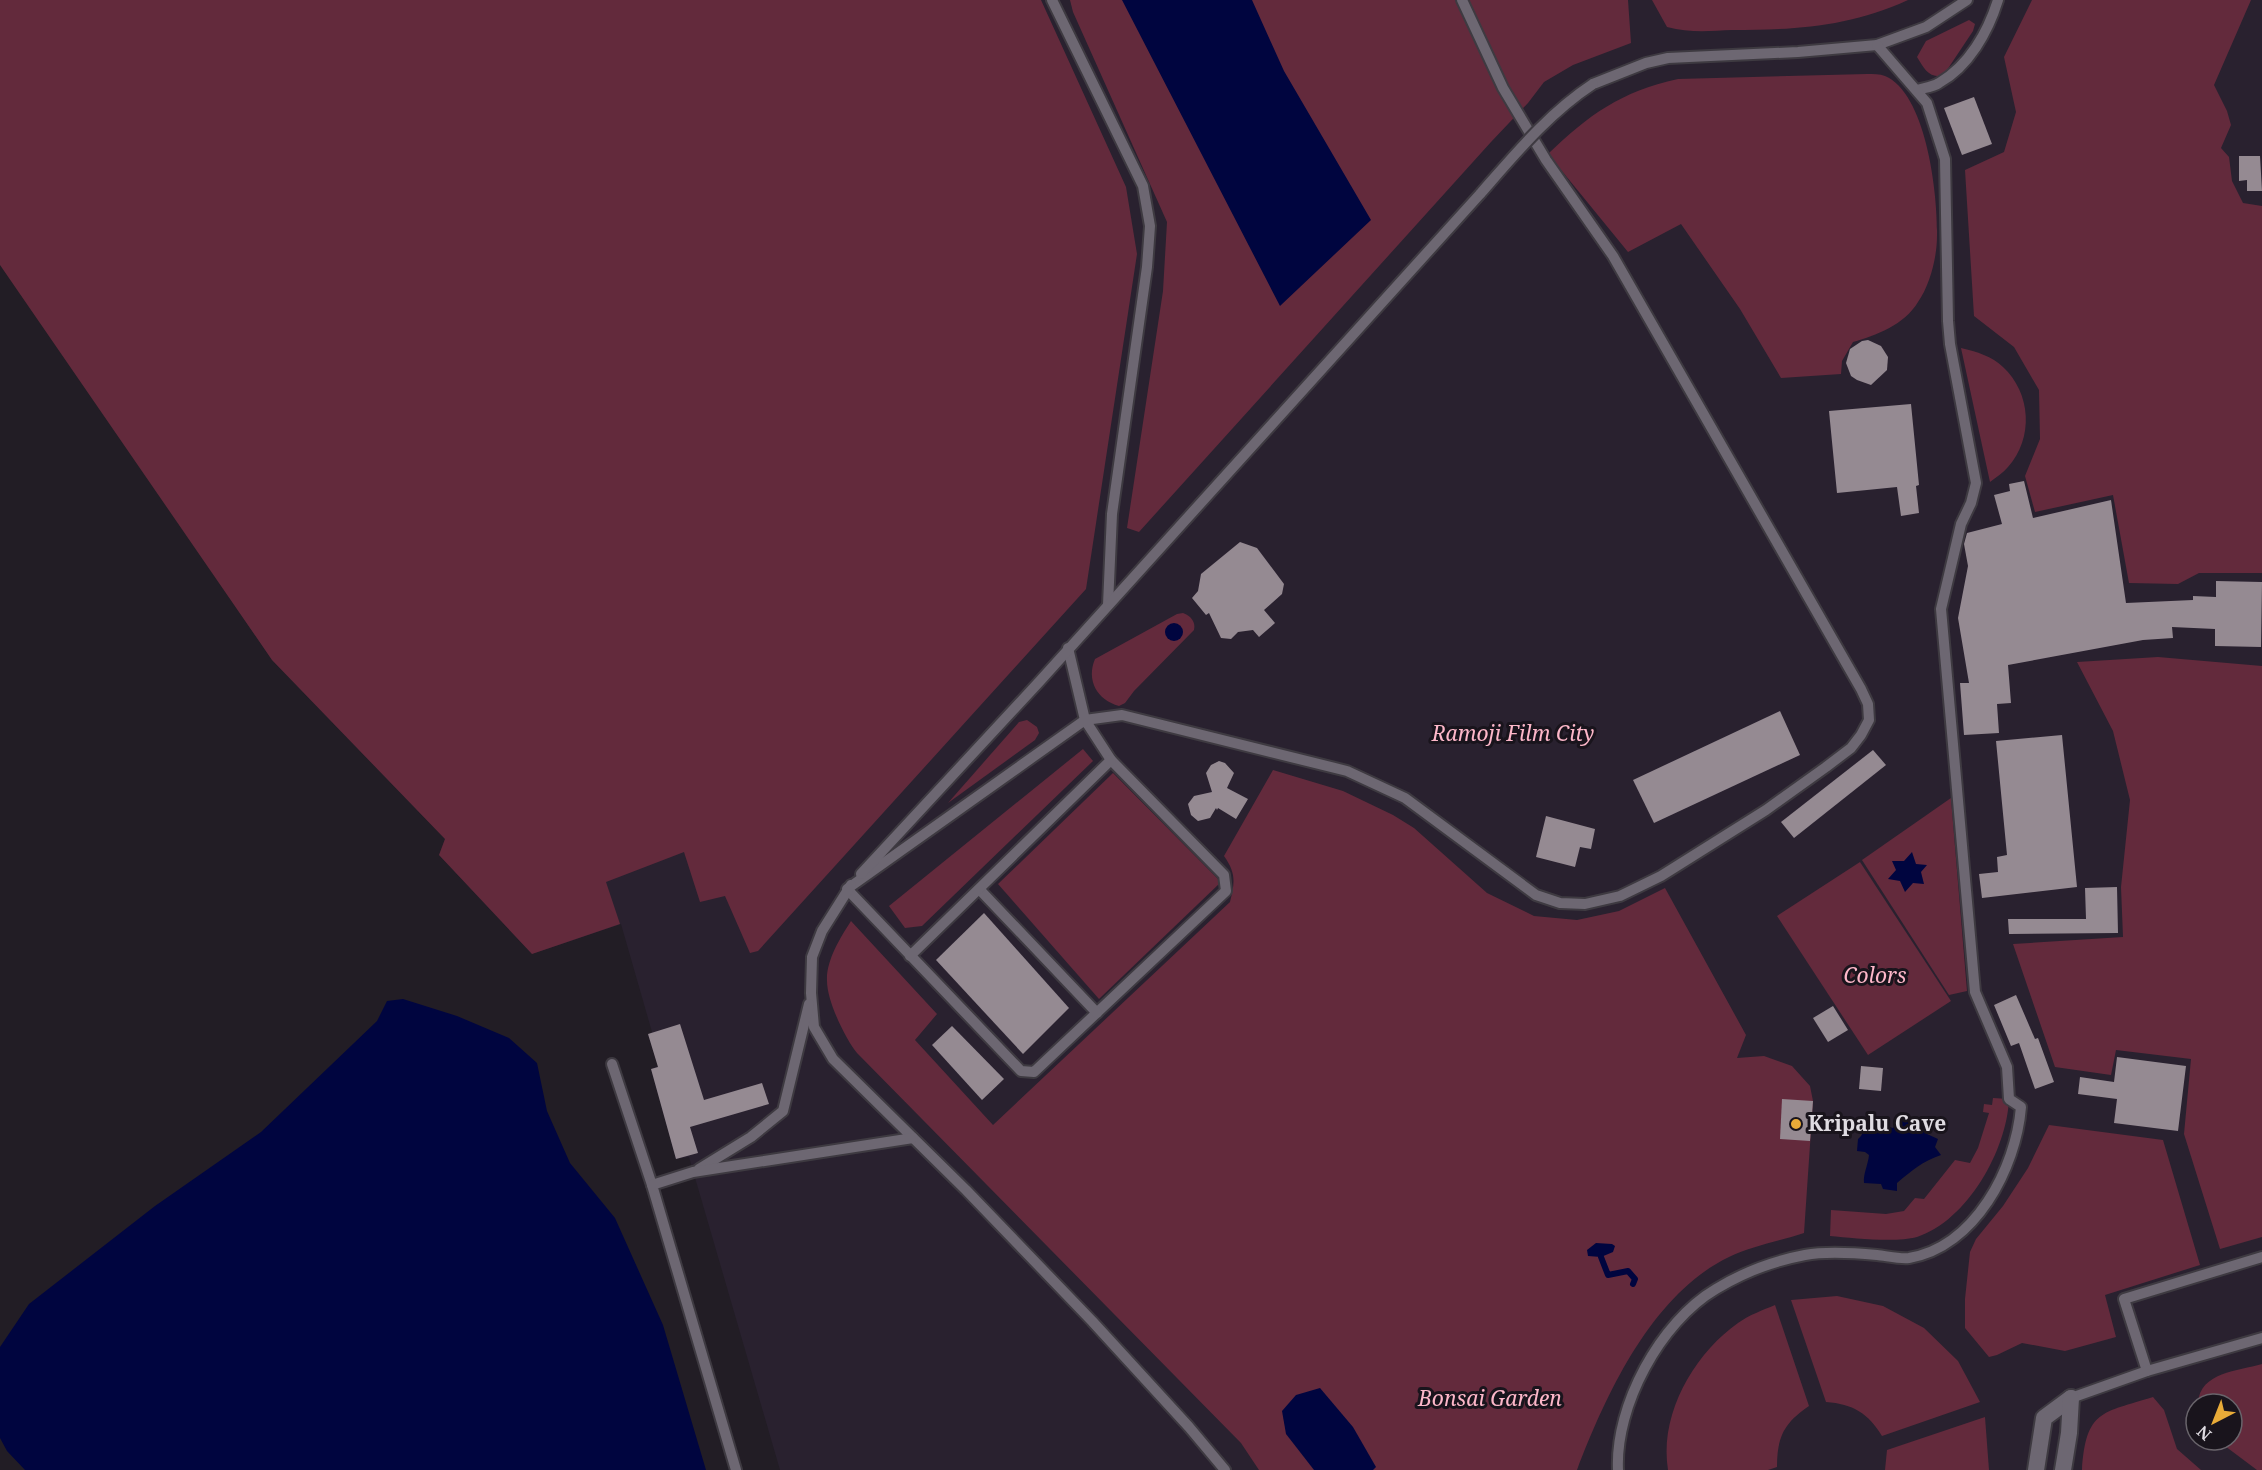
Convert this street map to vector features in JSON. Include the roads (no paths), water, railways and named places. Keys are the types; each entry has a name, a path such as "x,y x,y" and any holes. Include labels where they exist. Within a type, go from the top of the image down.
{"street":[{"path":"2037,1470 2044,1418 2071,1398"},
{"path":"2063,1470 2071,1398"}],"lane":[{"path":"1052,0 1143,186 1150,226 1147,267 1112,514 1108,605"},
{"path":"847,889 1085,720 1122,715 1347,771 1405,798 1536,895 1560,903 1585,904 1620,896 1661,876 1766,810 1851,748 1861,735 1869,720 1868,704 1861,689 1613,255 1546,160 1503,88 1462,0"},
{"path":"1225,1470 1190,1427 1092,1321 833,1059 814,1027 811,993 812,957 822,931 847,889 1108,605 1538,128 1568,100 1593,84 1646,63 1668,58 1877,45 1926,27 1967,0"},
{"path":"1917,90 1938,84 1971,55 1994,13 1998,0"},
{"path":"1618,1470 1617,1458 1626,1409 1646,1363 1676,1323 1714,1290 1758,1267 1807,1254 1857,1254 1908,1258 1933,1251 1954,1238 1980,1213 1997,1186 2012,1154 2019,1127 2020,1107 2009,1099 2007,1067 1975,992 1941,609 1961,524 1971,503 1976,483 1950,344 1946,159 1927,103 1877,45"},
{"path":"847,889 1021,1071 1034,1072 1226,891 1224,875 1111,759 1085,720 1068,648"},
{"path":"910,956 980,890 1111,759"},
{"path":"980,890 1097,1012"},
{"path":"693,1172 751,1137 783,1111 811,993"},
{"path":"612,1064 652,1185 736,1470"},
{"path":"652,1185 693,1172 913,1138"},
{"path":"2147,1371 2124,1299 2262,1257"},
{"path":"2071,1398 2147,1371 2262,1338"}],"waterway":[{"path":"1601,1257 1608,1275 1628,1271 1635,1279 1633,1284"}],"place":[{"name":"Kripalu Cave","path":"1796,1124"}],"park label":[{"name":"Ramoji Film City","path":"1513,734"},
{"name":"Colors","path":"1875,976"},
{"name":"Bonsai Garden","path":"1490,1399"}]}
